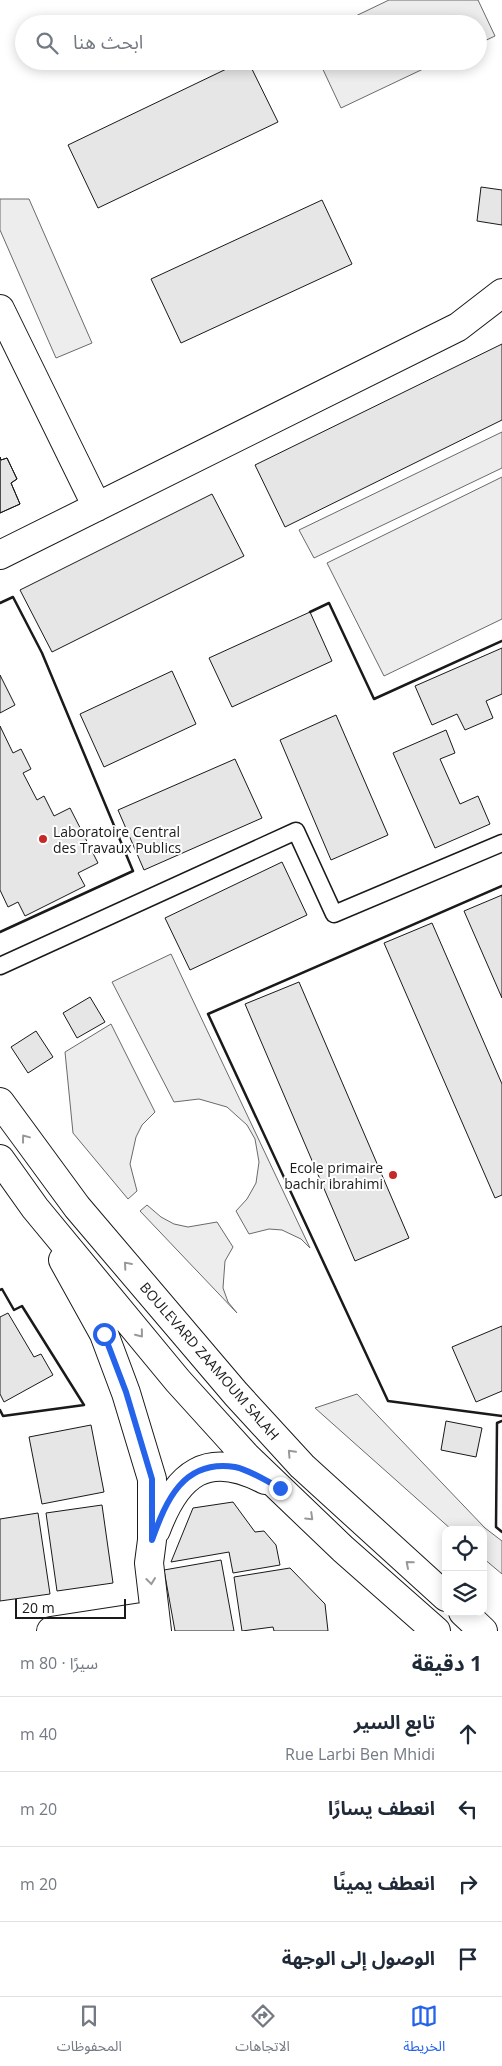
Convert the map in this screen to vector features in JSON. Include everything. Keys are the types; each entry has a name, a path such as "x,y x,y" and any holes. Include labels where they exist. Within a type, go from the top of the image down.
{"street":[{"path":"0,556 458,327 502,293"},
{"path":"0,309 97,507"},
{"name":"BOULEVARD ZAAMOUM SALAH","path":"0,1102 77,1207 236,1394 302,1466 442,1592"},
{"path":"0,1160 34,1208 178,1381 246,1456 343,1548 436,1631"},
{"path":"34,1208 104,1334 126,1392 152,1479 152,1540 149,1563 156,1623 51,1631"},
{"path":"152,1540 166,1502 184,1480 197,1472 214,1467 235,1467 280,1488"},
{"path":"467,1616 483,1631"}],"lane":[{"path":"0,966 296,831 334,914 502,843"}],"shaded area":[{"path":"389,0 478,0 485,15 358,15"},
{"path":"487,19 495,36 487,40"},
{"path":"323,70 421,70 341,108"},
{"path":"0,199 29,199 92,343 56,358 0,230"},
{"path":"502,432 502,468 314,558 299,530"},
{"path":"502,477 502,619 384,676 327,563"},
{"path":"171,954 310,1248 301,1239 282,1230 269,1229 249,1234 236,1211 247,1199 256,1183 259,1162 255,1139 247,1125 227,1107 199,1099 174,1102 112,982"},
{"path":"111,1024 155,1112 142,1125 136,1137 130,1164 137,1191 128,1199 73,1133 65,1052"},
{"path":"147,1205 161,1217 174,1224 188,1227 217,1222 233,1247 225,1261 223,1288 228,1302 237,1313 140,1211"},
{"path":"357,1394 483,1526 448,1526 315,1408"},
{"path":"487,1530 502,1541 502,1574 487,1561"}],"building":[{"path":"224,70 252,70 278,122 98,208 68,145"},
{"path":"481,187 502,190 502,225 477,221"},
{"path":"322,200 352,264 181,343 151,279"},
{"path":"502,344 502,420 285,527 255,465"},
{"path":"0,457 1,460 7,458 17,479 11,483 20,504 0,513"},
{"path":"0,457 1,460 7,458 17,479 11,483 20,504 0,513"},
{"path":"212,494 244,556 52,652 20,590"},
{"path":"310,612 332,661 232,707 209,658"},
{"path":"502,648 502,694 486,701 493,718 465,730 457,714 432,725 415,686"},
{"path":"172,671 196,724 104,767 80,714"},
{"path":"0,675 15,705 0,713"},
{"path":"336,715 388,835 331,860 280,740"},
{"name":"Laboratoire Central des Travaux Publics","path":"0,726 13,753 21,749 31,769 23,773 37,800 44,796 54,816 70,808 98,863 78,873 85,886 25,916 18,902 8,907 0,890"},
{"path":"446,730 455,753 440,759 460,804 478,796 490,824 435,848 393,753"},
{"path":"235,759 262,818 144,870 118,810"},
{"path":"282,862 307,915 190,970 165,918"},
{"path":"502,895 502,998 464,911"},
{"path":"432,923 502,1084 502,1195 495,1198 384,943"},
{"path":"299,982 409,1238 355,1261 245,1004"},
{"path":"90,997 105,1022 77,1038 63,1013"},
{"path":"36,1031 53,1057 28,1073 11,1047"},
{"path":"8,1313 34,1357 41,1354 53,1375 4,1402 0,1394 0,1317"},
{"path":"502,1326 502,1391 476,1402 452,1347"},
{"path":"446,1421 482,1428 476,1457 441,1450"},
{"path":"91,1425 104,1492 42,1504 29,1437"},
{"path":"233,1502 255,1532 264,1531 276,1545 280,1565 233,1573 229,1552 171,1562 193,1508"},
{"path":"102,1505 113,1583 57,1591 46,1513"},
{"path":"38,1513 50,1594 0,1601 0,1519"},
{"path":"221,1560 234,1631 175,1631 164,1570"},
{"path":"290,1568 325,1604 328,1631 274,1631 273,1627 242,1631 234,1577"}],"wall":[{"path":"0,603 13,597 42,653 133,871 0,932"},
{"path":"310,612 329,603 374,699 502,641"},
{"path":"502,886 208,1014 388,1401 502,1416"},
{"path":"0,1290 2,1289 14,1310 22,1306 84,1405 3,1416 0,1410"},
{"path":"502,1421 497,1423 496,1527 502,1532"}],"place":[{"name":"Laboratoire Central des Travaux Publics","path":"43,839"},
{"name":"Ecole primaire bachir ibrahimi","path":"393,1175"}],"route":[{"path":"104,1334 126,1392 152,1479 152,1540 166,1502 184,1480 197,1472 214,1467 235,1467 280,1488"}]}
